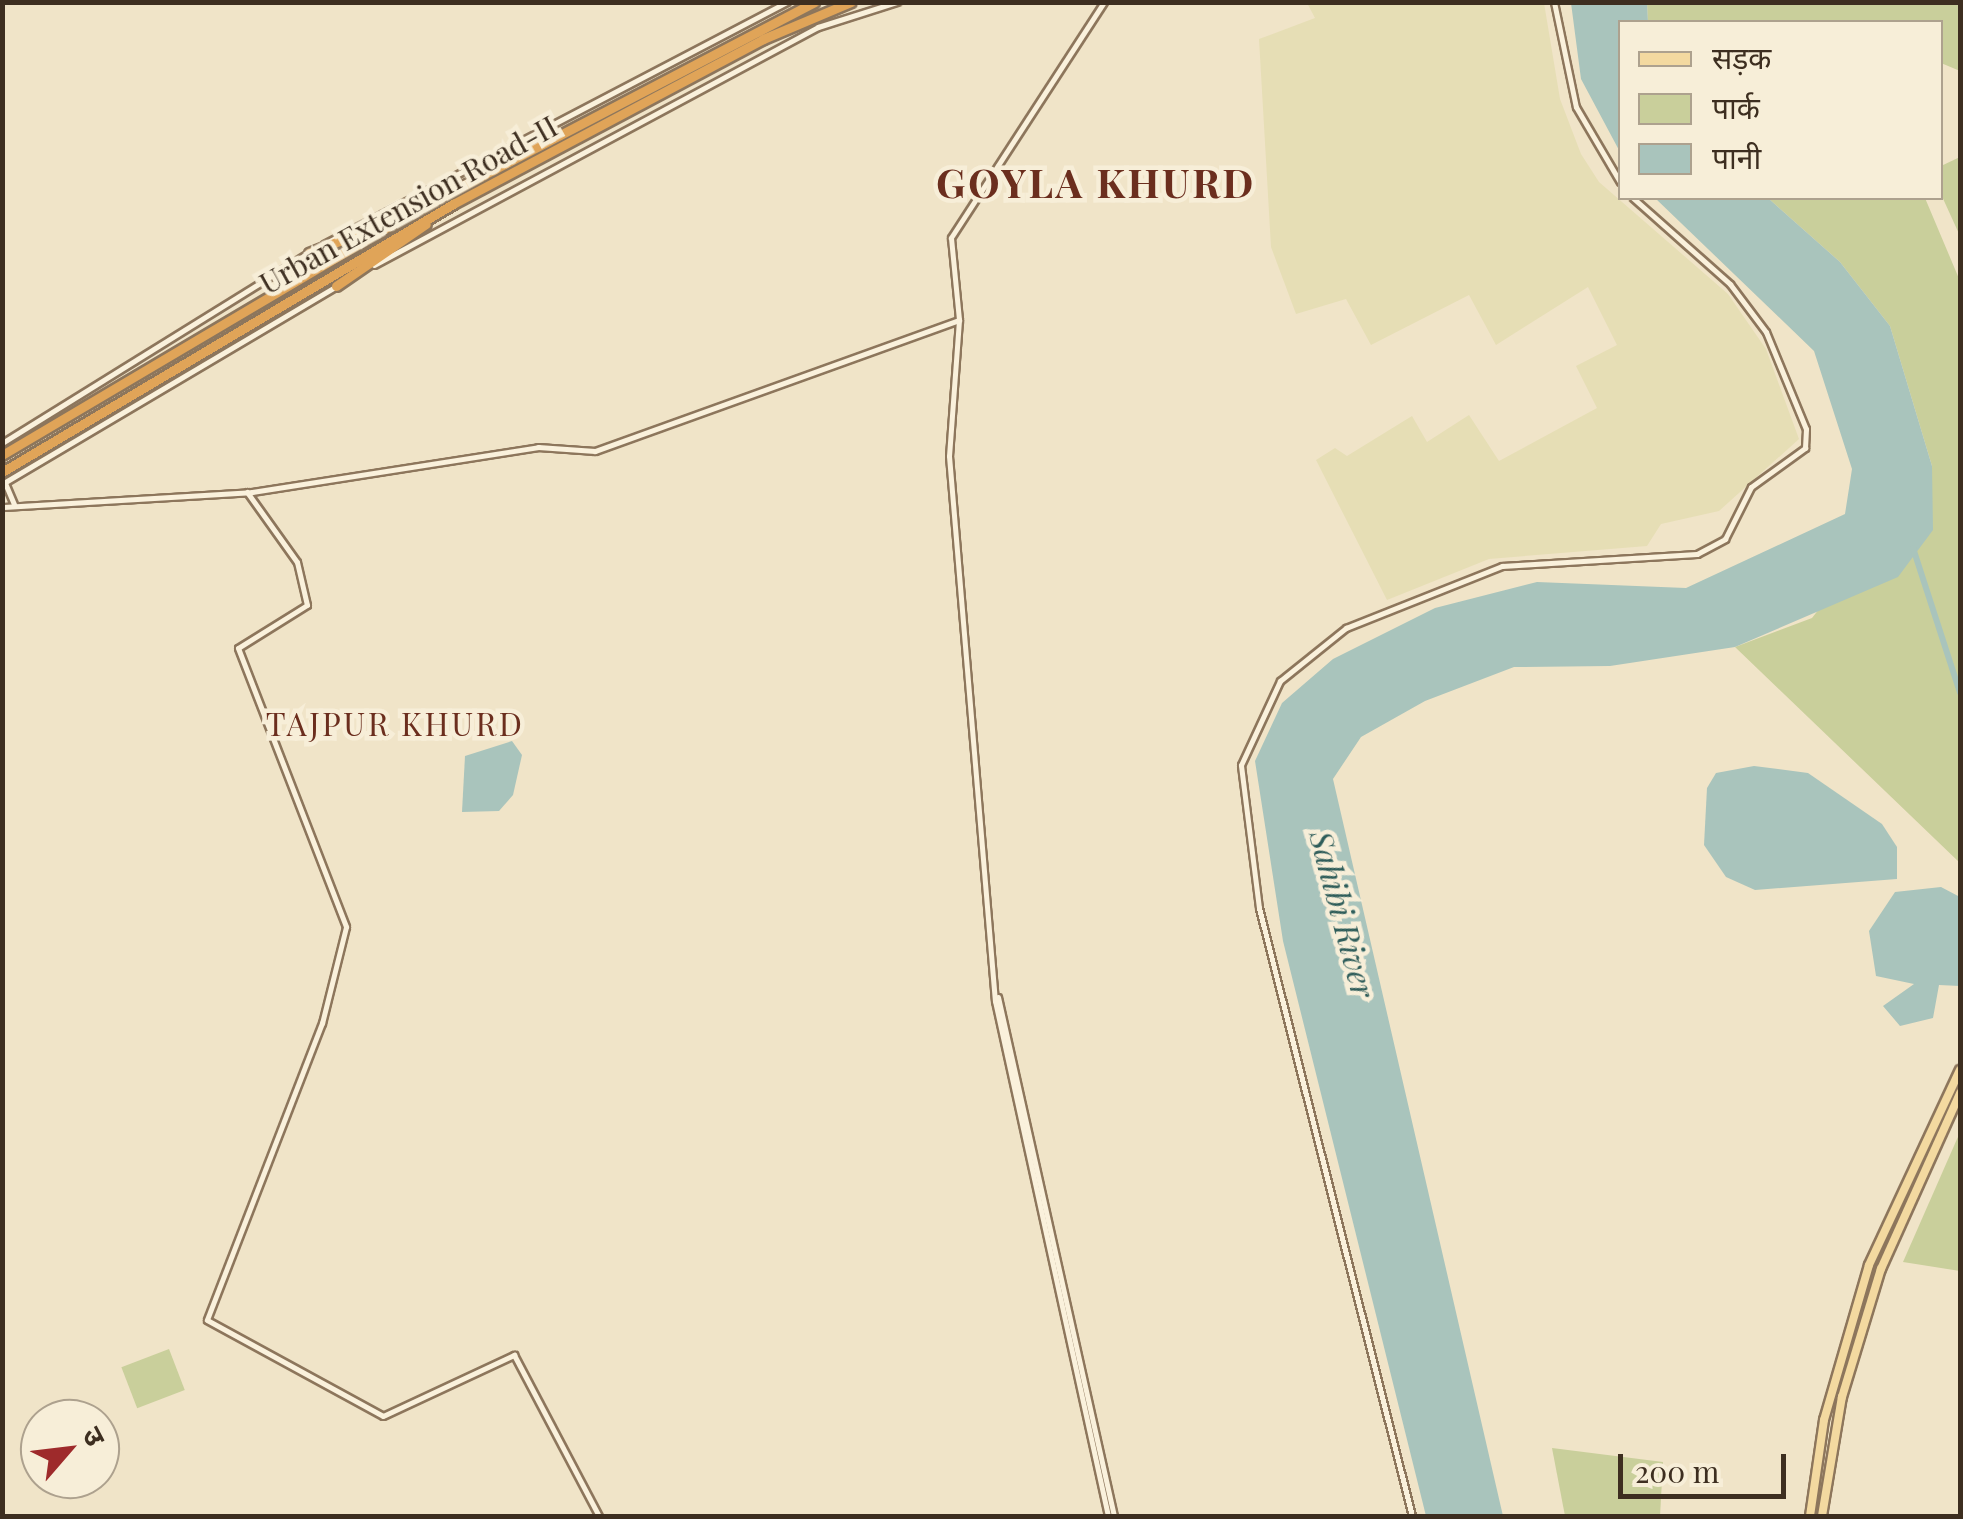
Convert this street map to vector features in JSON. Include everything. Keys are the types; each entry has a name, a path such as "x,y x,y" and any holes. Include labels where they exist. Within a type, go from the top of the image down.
{"highway":[{"name":"Urban Extension Road-II","path":"2,454 409,214 814,2"},
{"name":"Urban Extension Road-II","path":"4,479 429,217 763,39 851,2"},
{"path":"308,253 409,214"},
{"path":"336,286 429,217"}],"main road":[{"path":"1814,1516 1824,1420 1869,1264 1960,1070"},
{"path":"1814,1516 1842,1397 1899,1220 1960,1093"},
{"path":"1899,1220 1913,1226"}],"street":[{"path":"2,443 308,253 787,2"},
{"path":"15,506 4,479 336,286 818,27 897,2"},
{"path":"1104,2 952,236 959,320 950,504 996,995 1111,1516"},
{"path":"1554,2 1576,107 1618,179"},
{"path":"1412,1516 1259,908 1241,765 1280,682 1362,620 1502,566 1697,554 1726,539 1751,487 1804,448 1806,429 1766,332 1730,284 1636,200"},
{"path":"2,507 247,492 538,446 595,451 959,320"},
{"path":"247,492 298,562 307,605 238,648 346,927 322,1023 206,1320 383,1416 514,1355 598,1516"}],"shaded area":[{"path":"1307,3 1544,3 1560,99 1581,154 1599,182 1728,294 1766,349 1799,439 1719,511 1661,524 1647,546 1489,559 1387,600 1316,460 1335,448 1347,456 1412,416 1427,442 1469,415 1499,461 1597,408 1576,366 1617,345 1588,287 1496,345 1469,295 1371,345 1346,299 1296,314 1271,247 1259,39 1315,18"}],"green space":[{"path":"1647,3 1960,3 1960,71 1943,64 1943,20 1648,20"},
{"path":"1960,157 1960,236 1943,199 1943,165"},
{"path":"1770,200 1926,200 1960,281 1960,863 1735,647 1812,618 1932,466 1890,326 1840,262"},
{"path":"1960,1133 1960,1271 1903,1262 1957,1139"},
{"path":"169,1349 185,1390 137,1408 121,1367"},
{"path":"1552,1448 1663,1462 1660,1516 1565,1516"}],"water":[{"path":"1571,3 1647,3 1648,20 1618,20 1618,148 1581,79"},
{"name":"Sahibi River","path":"1657,200 1770,200 1840,262 1890,326 1932,466 1933,530 1898,577 1735,647 1610,666 1514,667 1425,701 1361,737 1333,779 1503,1516 1426,1516 1283,941 1255,761 1282,703 1333,659 1435,608 1537,582 1686,588 1845,514 1852,469 1814,351"},
{"path":"512,741 522,755 513,795 499,811 462,812 465,756"},
{"path":"1754,766 1808,773 1882,824 1897,847 1897,879 1755,890 1726,877 1704,845 1707,788 1716,773"},
{"path":"1941,887 1960,897 1960,986 1939,985 1933,1018 1900,1026 1883,1006 1914,984 1876,976 1869,931 1895,892"}],"waterway":[{"path":"1913,548 1960,693"}],"district":[{"name":"GOYLA KHURD","path":"1096,182"},
{"name":"TAJPUR KHURD","path":"395,723"}]}
